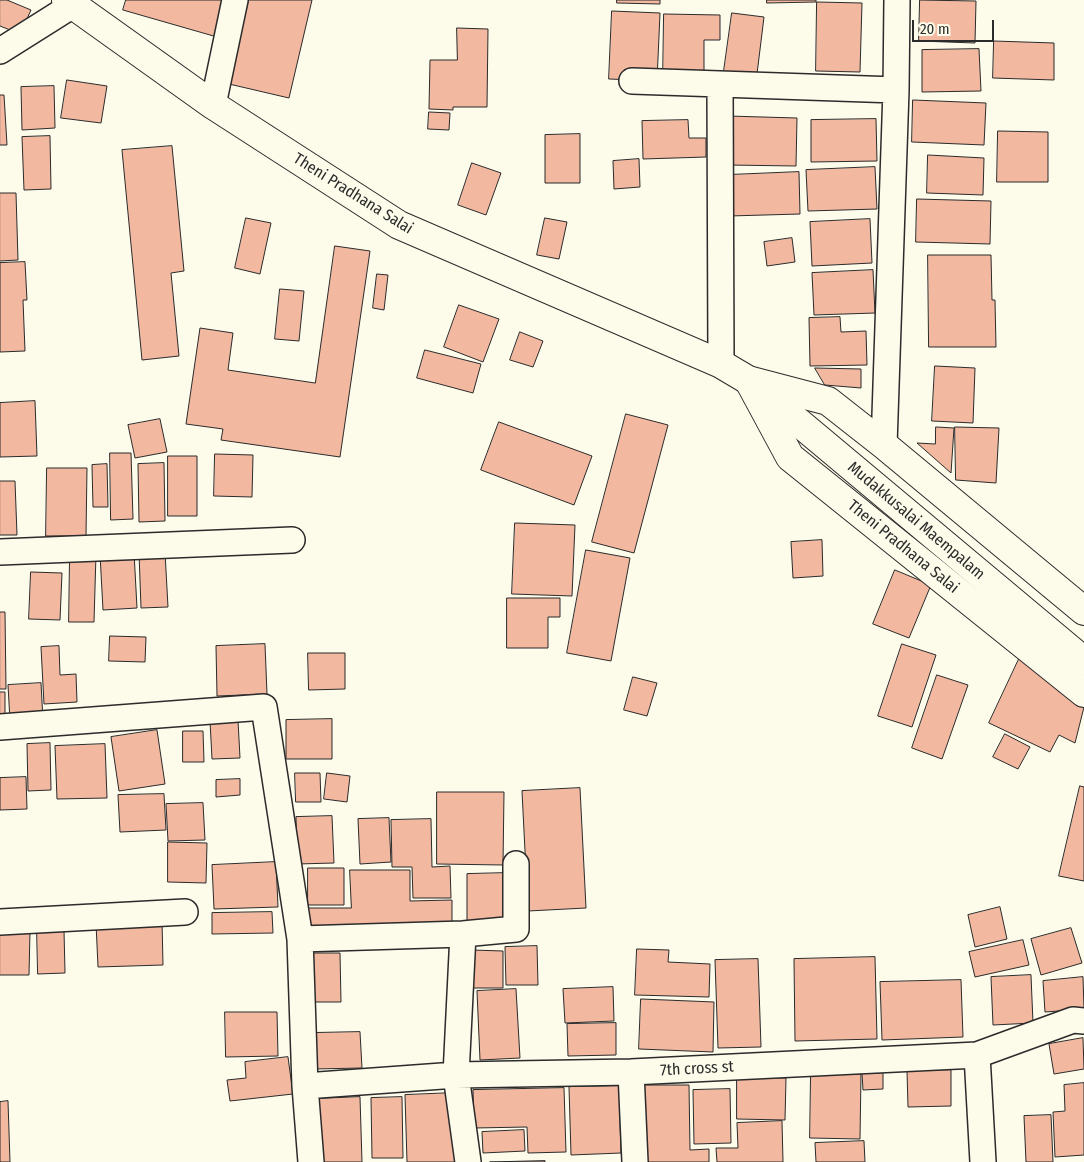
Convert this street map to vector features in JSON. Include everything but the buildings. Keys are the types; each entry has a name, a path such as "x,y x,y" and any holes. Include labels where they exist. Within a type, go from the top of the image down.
{"main road":[{"name":"Theni Pradhana Salai","path":"72,2 213,105 399,225 721,364 748,380 828,401 884,444 1084,611"},
{"name":"Theni Pradhana Salai","path":"748,380 790,457 1084,693"},
{"name":"Mudakkusalai Maempalam","path":"748,380 1084,661"}],"street":[{"path":"213,105 235,0"},
{"path":"884,444 896,90 897,0"},
{"path":"0,51 72,2"},
{"path":"632,81 896,90"},
{"path":"720,84 721,364"},
{"path":"0,552 292,540"},
{"path":"0,727 264,707 300,939 305,1086 311,1162"},
{"path":"300,939 462,934 516,928 516,864"},
{"path":"0,922 185,912"},
{"path":"462,934 456,1075 468,1162"},
{"name":"7th cross st","path":"305,1086 456,1075 631,1072 977,1055 1073,1020 1084,1021"},
{"path":"977,1055 983,1162"},
{"path":"631,1072 635,1162"}]}
